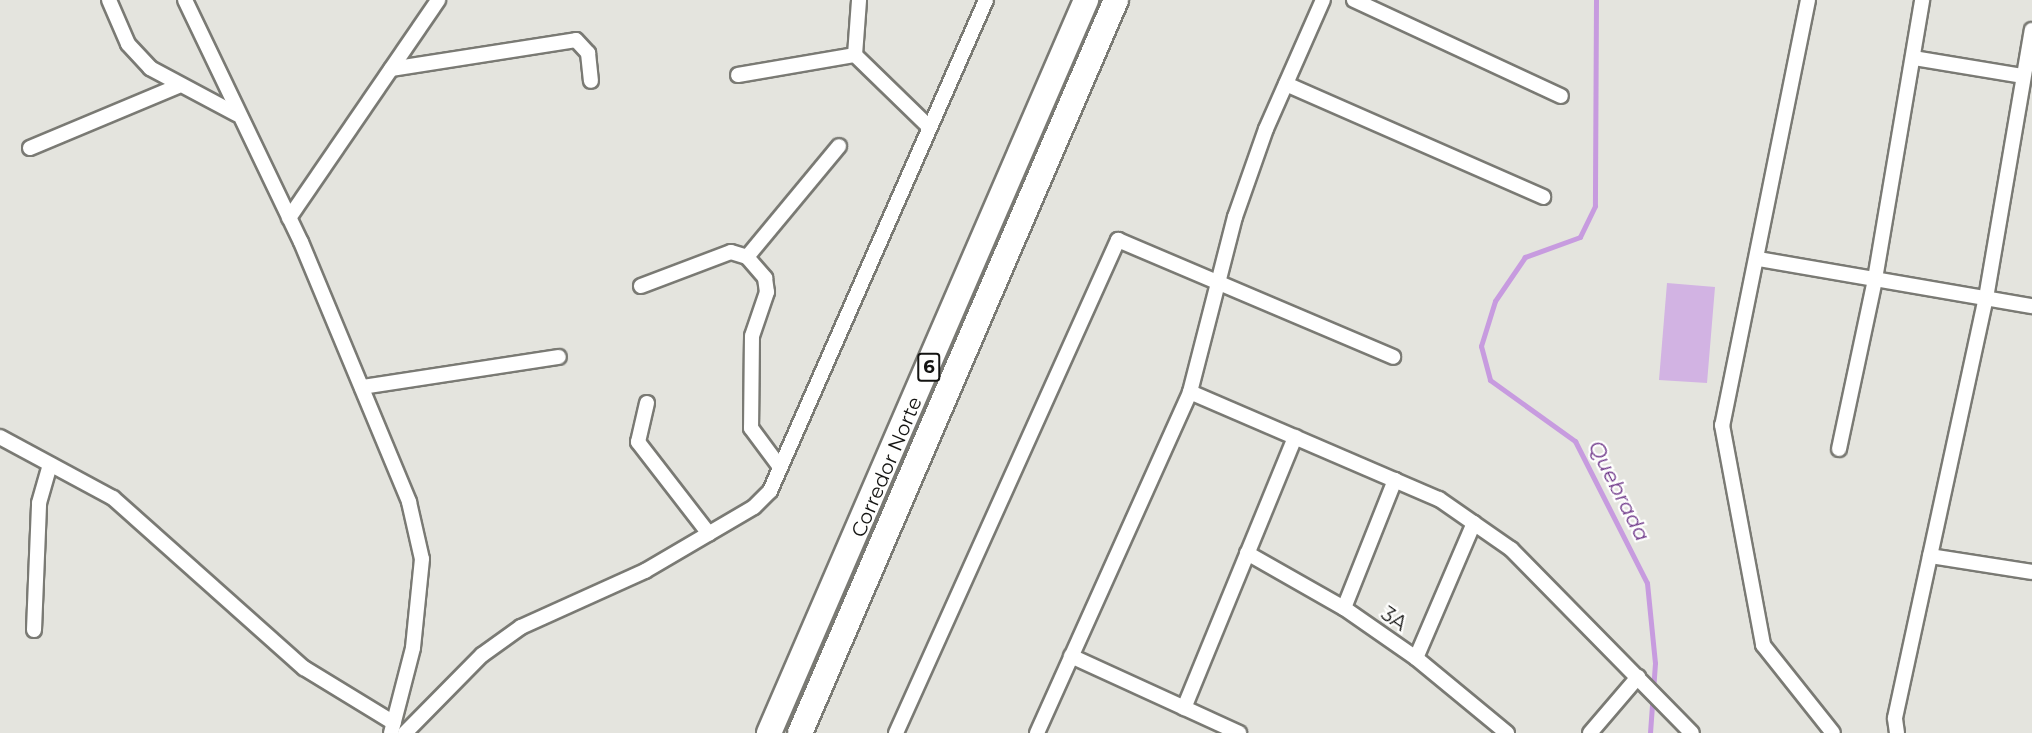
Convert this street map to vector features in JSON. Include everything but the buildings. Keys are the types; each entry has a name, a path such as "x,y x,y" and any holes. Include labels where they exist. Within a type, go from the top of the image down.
{"highway":[{"name":"Corredor Norte","path":"769,733 1086,0"},
{"name":"Corredor Norte","path":"800,733 1116,0"}],"street":[{"path":"109,0 128,44 150,68 178,86 236,114"},
{"path":"185,0 236,114 289,218 409,502 422,560 413,648 393,730"},
{"path":"289,218 438,0"},
{"path":"859,0 855,55 929,127"},
{"path":"393,730 482,655 521,627 645,571 754,507 770,491 986,0"},
{"path":"1037,733 1190,392 1220,283 1235,217 1286,84 1323,0"},
{"path":"1354,0 1561,96"},
{"path":"1808,0 1759,259 1722,425 1763,645 1833,733"},
{"path":"1839,449 1875,279 1922,0"},
{"path":"1897,733 1895,718 1986,298 2032,30"},
{"path":"391,69 576,40 584,45 591,81"},
{"path":"738,75 855,55"},
{"path":"1914,58 2023,76"},
{"path":"1286,84 1543,197"},
{"path":"30,148 178,86"},
{"path":"747,256 839,146"},
{"path":"896,733 1118,240 1393,357"},
{"path":"641,286 694,262 732,252 747,256 768,285 752,336 751,428 780,467"},
{"path":"1759,259 2032,306"},
{"path":"362,387 559,357"},
{"path":"1190,392 1438,499 1474,523 1511,549 1692,733"},
{"path":"647,403 638,442 710,534"},
{"path":"0,437 113,498 304,668 393,730"},
{"path":"1184,708 1295,437"},
{"path":"34,630 38,512 50,465"},
{"path":"1344,608 1395,480"},
{"path":"1416,658 1474,523"},
{"name":"3A","path":"1247,553 1344,608 1416,658 1507,733"},
{"path":"1930,556 2032,572"},
{"path":"1071,656 1239,733"},
{"path":"1590,733 1640,680"}],"shaded area":[{"path":"1667,283 1715,287 1707,383 1659,380"}],"waterway":[{"name":"Quebrada","path":"1596,0 1595,206 1580,237 1525,257 1495,301 1481,346 1490,380 1575,441 1647,583 1655,663 1650,733"}]}
